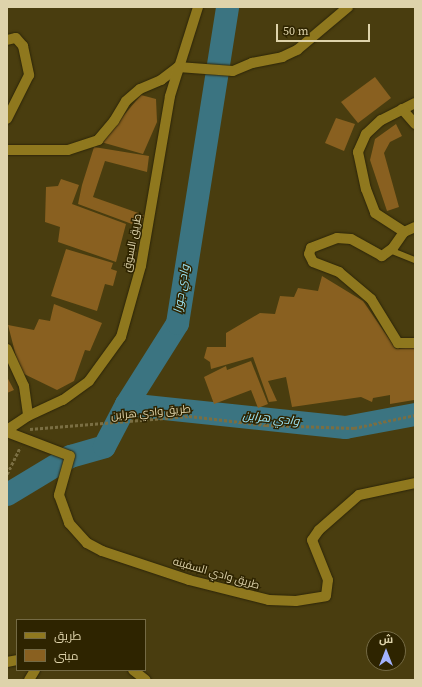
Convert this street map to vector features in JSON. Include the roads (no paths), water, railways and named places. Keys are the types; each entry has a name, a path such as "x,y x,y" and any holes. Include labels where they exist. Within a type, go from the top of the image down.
{"street":[{"name":"طريق السوق","path":"7,431 28,416 63,400 89,381 121,337 141,266 170,96 198,7"},
{"path":"7,150 68,150 98,140 114,121 126,101 140,89 161,80 178,67 233,71 252,63 282,57 297,50 348,7"},
{"path":"7,40 16,38 23,46 29,75 7,119"},
{"path":"404,232 375,213 366,189 358,152 366,134 380,120 415,103"},
{"path":"402,109 415,124"},
{"path":"415,228 404,232 390,250 382,256 351,239 337,238 311,248 309,254 313,262 339,272 371,299 398,343 415,343"},
{"path":"7,350 24,386 28,416"},
{"name":"طريق وادي السفينه","path":"7,431 70,456 59,495 69,523 87,543 102,551 189,580 268,600 296,601 326,596 328,580 312,540 319,530 359,495 415,483"},
{"path":"29,680 34,671"},
{"path":"133,671 146,680"}],"lane":[{"path":"390,250 415,260"}],"waterway":[{"name":"وادي جورا","path":"7,494 70,456 104,446 126,404 177,323 227,7"},
{"name":"وادي هراين","path":"126,404 345,427 415,414"}]}
